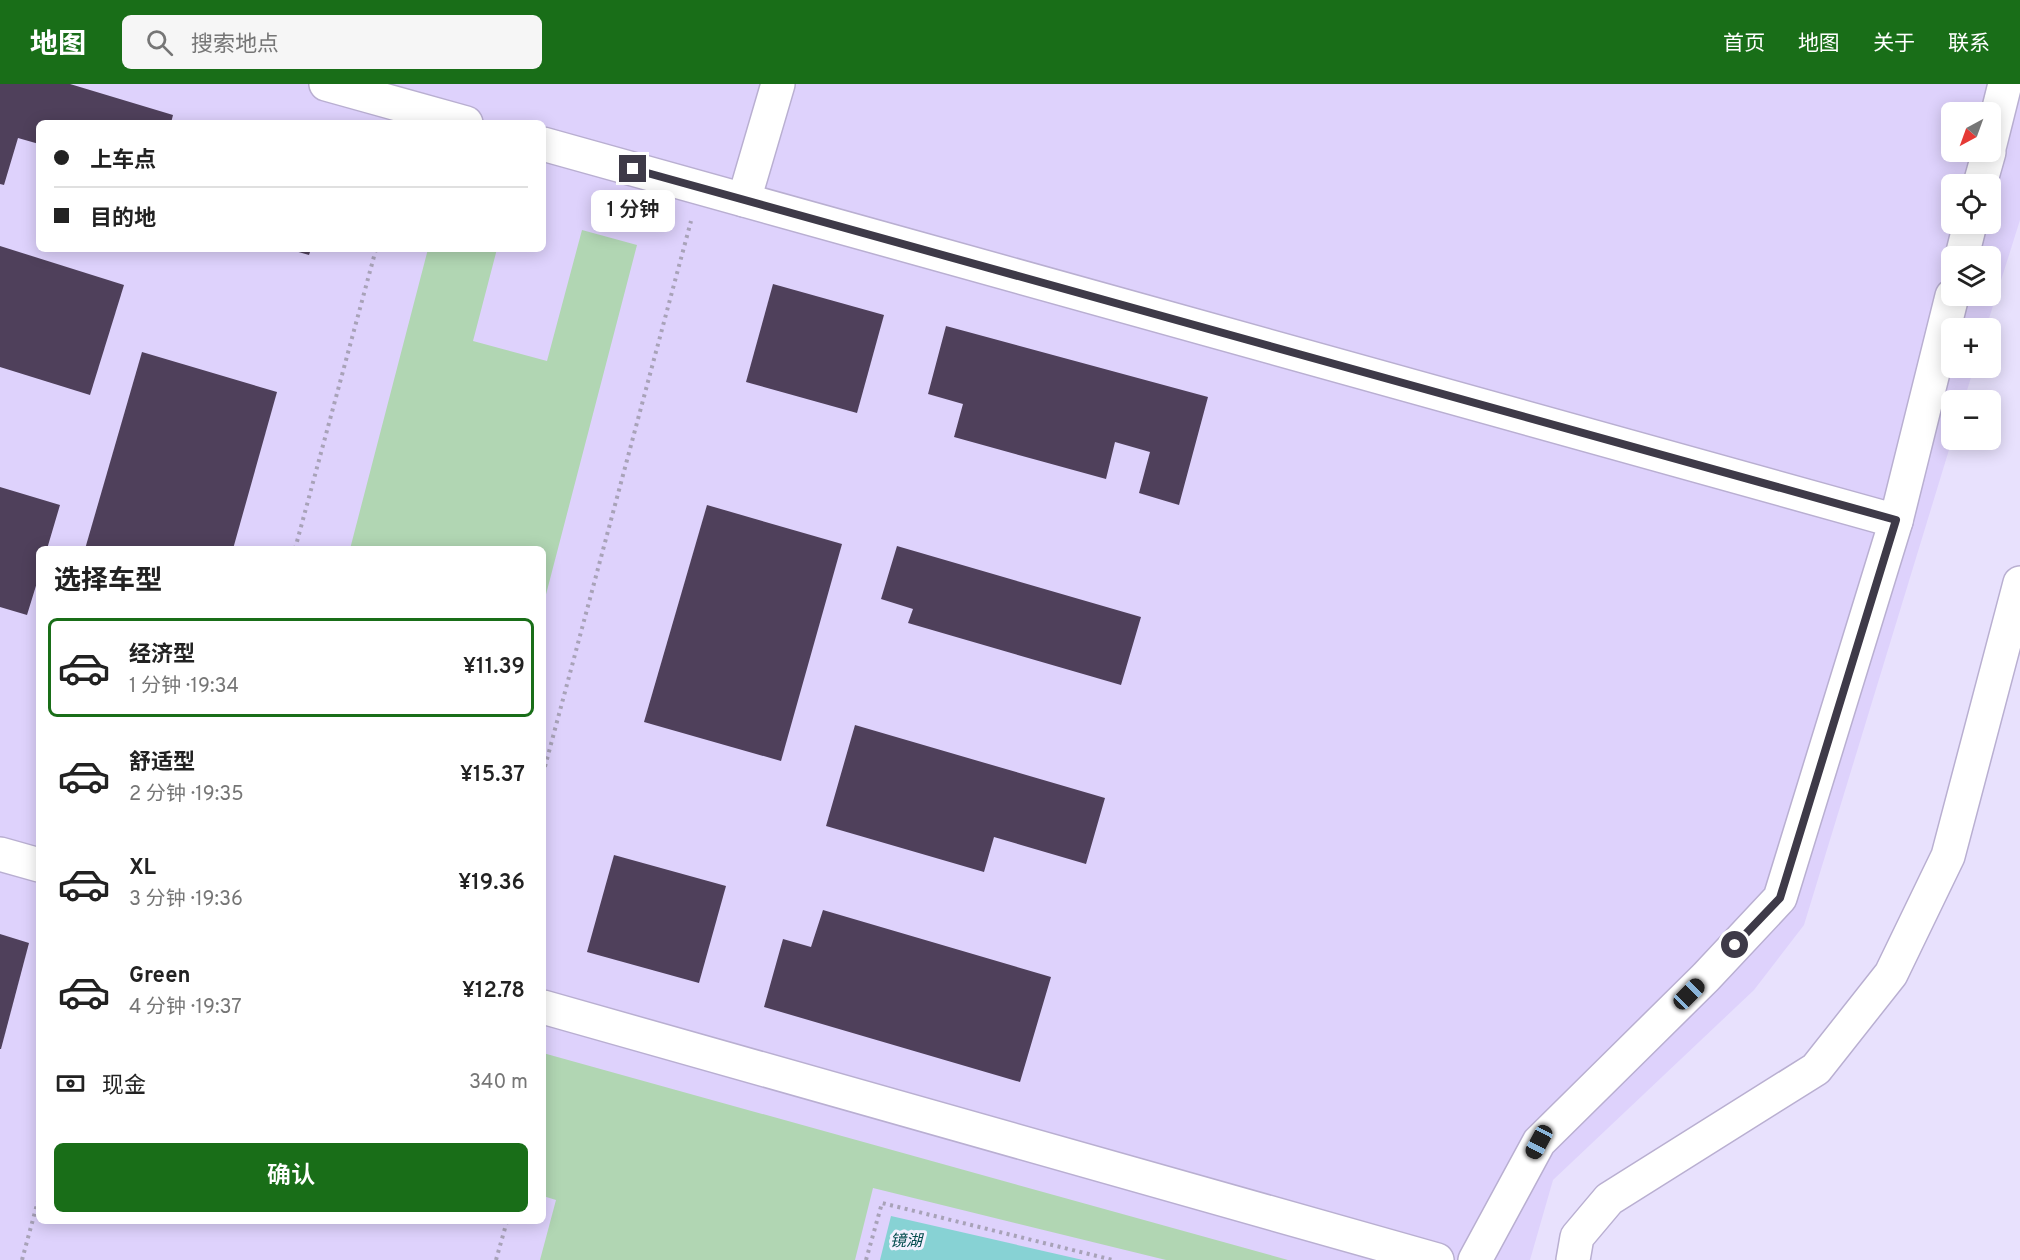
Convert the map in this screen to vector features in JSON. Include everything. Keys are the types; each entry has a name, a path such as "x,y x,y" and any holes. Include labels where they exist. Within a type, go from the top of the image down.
{"street":[{"path":"326,84 378,91 458,120"},
{"path":"744,200 778,84"},
{"path":"2001,103 2006,84"},
{"path":"546,145 1896,520"},
{"path":"1475,1260 1539,1142 1706,977 1780,898 1896,520 1950,306"},
{"path":"1573,1260 1577,1237 1609,1199 1816,1069 1891,974 1948,856 2020,584"},
{"path":"0,854 36,864"},
{"path":"546,1008 1437,1260"}],"path":[{"path":"546,763 700,188"},
{"path":"296,546 375,252"},
{"path":"866,1260 882,1203 1113,1260"},
{"path":"22,1259 36,1208"},
{"path":"496,1260 506,1224"}],"shaded area":[{"path":"0,84 2020,84 2020,220 2001,280 2001,246 1941,246 1941,306 1993,306 1989,318 1941,318 1941,378 1971,378 1967,390 1941,390 1941,450 1949,450 1804,925 1754,990 1553,1180 1530,1260 0,1260"},
{"path":"582,230 637,245 546,594 546,546 351,546 427,252 496,252 473,341 547,361"},
{"path":"546,1054 1288,1260 1166,1260 873,1188 855,1260 540,1260 556,1200 546,1197"}],"water":[{"name":"镜湖","path":"891,1216 1083,1260 880,1260"}],"building":[{"path":"0,84 70,84 173,115 172,120 36,120 36,143 18,138 4,185 0,184"},
{"path":"0,246 124,285 90,395 0,367"},
{"path":"773,284 884,315 857,413 746,382"},
{"path":"946,326 1208,397 1179,505 1139,493 1150,452 1115,442 1106,479 954,437 963,404 928,394"},
{"path":"142,352 277,392 234,546 86,546"},
{"path":"0,487 60,505 48,546 36,546 36,586 27,615 0,607"},
{"path":"707,505 842,544 781,761 644,722"},
{"path":"897,546 1141,617 1121,685 908,623 913,609 881,599"},
{"path":"855,725 1105,798 1086,864 994,837 984,872 826,826"},
{"path":"614,855 726,886 699,983 587,952"},
{"path":"823,910 1051,977 1020,1082 764,1007 783,939 811,947"},
{"path":"0,934 29,943 1,1049 0,1049"}],"route":[{"path":"633,169 1896,520 1780,898 1735,945"}]}
